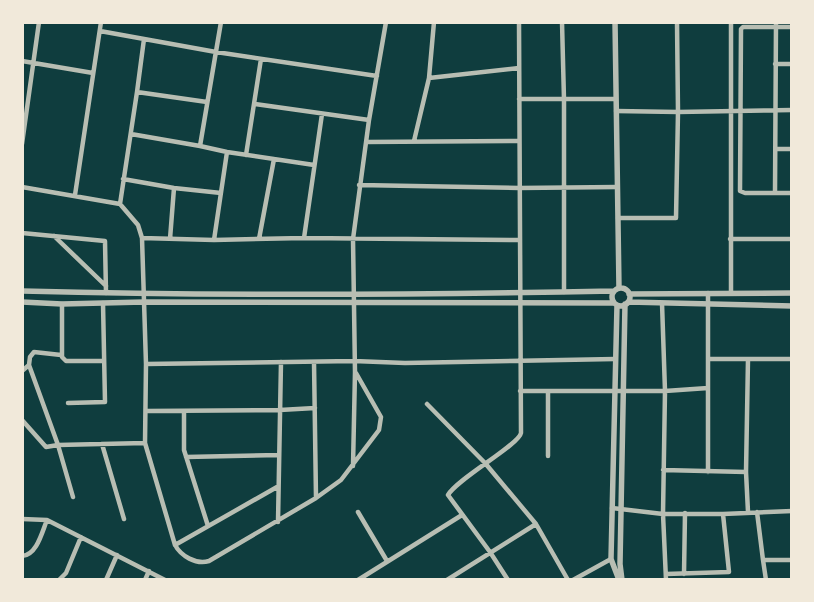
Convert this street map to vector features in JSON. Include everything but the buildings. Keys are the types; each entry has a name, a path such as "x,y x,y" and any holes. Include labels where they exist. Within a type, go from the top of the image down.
{"street":[{"path":"22,144 39,22"},
{"path":"75,196 101,22"},
{"path":"200,146 221,22"},
{"path":"353,466 355,372 353,239 369,120 386,22"},
{"path":"414,141 429,78 434,22"},
{"path":"508,580 448,493 520,437 519,22"},
{"path":"562,22 564,292"},
{"path":"615,22 618,218 616,290 612,297 615,304 612,559 620,580"},
{"path":"618,218 676,218 677,22"},
{"path":"731,22 731,292"},
{"path":"775,192 776,25"},
{"path":"792,27 776,25 743,27 741,29 740,191 745,193 792,192"},
{"path":"100,31 216,52 377,76"},
{"path":"120,204 144,39"},
{"path":"246,155 261,59"},
{"path":"22,61 93,73"},
{"path":"775,64 792,64"},
{"path":"429,78 519,68"},
{"path":"137,92 207,102"},
{"path":"519,99 615,99"},
{"path":"255,104 369,120"},
{"path":"616,110 678,112 792,110"},
{"path":"304,238 322,114"},
{"path":"131,134 228,152 314,165"},
{"path":"366,142 519,141"},
{"path":"776,149 792,149"},
{"path":"214,240 228,152"},
{"path":"259,238 274,159"},
{"path":"123,179 174,188 221,193"},
{"path":"360,186 617,187"},
{"path":"22,187 120,204 138,225 142,238 144,293 146,364 145,443 175,544 184,556 204,563 278,522 341,480 379,430 382,422 381,416 355,372"},
{"path":"170,239 174,188"},
{"path":"22,233 105,241 106,293"},
{"path":"54,236 106,286"},
{"path":"142,238 214,240 304,238 519,240"},
{"path":"730,239 792,239"},
{"path":"22,291 354,294 520,293 625,289 629,294"},
{"path":"708,293 708,472"},
{"path":"629,294 792,293"},
{"path":"620,580 623,390 629,294"},
{"path":"22,302 62,304 144,302 354,304 520,302 792,306"},
{"path":"68,403 104,403 103,303"},
{"path":"662,303 665,391 662,514 666,577 684,574 730,572"},
{"path":"61,355 62,304"},
{"path":"73,497 58,445 30,365 30,356 34,352 61,355 66,360 104,361"},
{"path":"146,364 354,361 405,363 615,359"},
{"path":"708,359 792,359"},
{"path":"748,359 746,472 748,512"},
{"path":"278,522 281,362"},
{"path":"314,362 316,498"},
{"path":"22,371 30,365"},
{"path":"520,391 665,391 708,388"},
{"path":"548,390 548,456"},
{"path":"428,404 485,463 536,524 568,580"},
{"path":"146,411 314,408"},
{"path":"184,410 184,450 208,526"},
{"path":"22,420 44,446 49,448 58,445 145,443"},
{"path":"102,444 124,518"},
{"path":"186,457 279,455"},
{"path":"663,470 746,472"},
{"path":"175,544 278,487"},
{"path":"612,508 662,514 792,511"},
{"path":"358,512 387,561"},
{"path":"756,512 766,580"},
{"path":"684,574 685,513"},
{"path":"723,514 730,580"},
{"path":"358,580 462,515"},
{"path":"22,520 47,520 165,580"},
{"path":"22,556 28,556 33,552 47,520"},
{"path":"447,580 453,578 490,552 536,524"},
{"path":"59,580 66,573 81,537"},
{"path":"612,544 620,545"},
{"path":"106,580 116,555"},
{"path":"573,580 612,559"},
{"path":"763,560 792,560"},
{"path":"145,580 148,571"}]}
